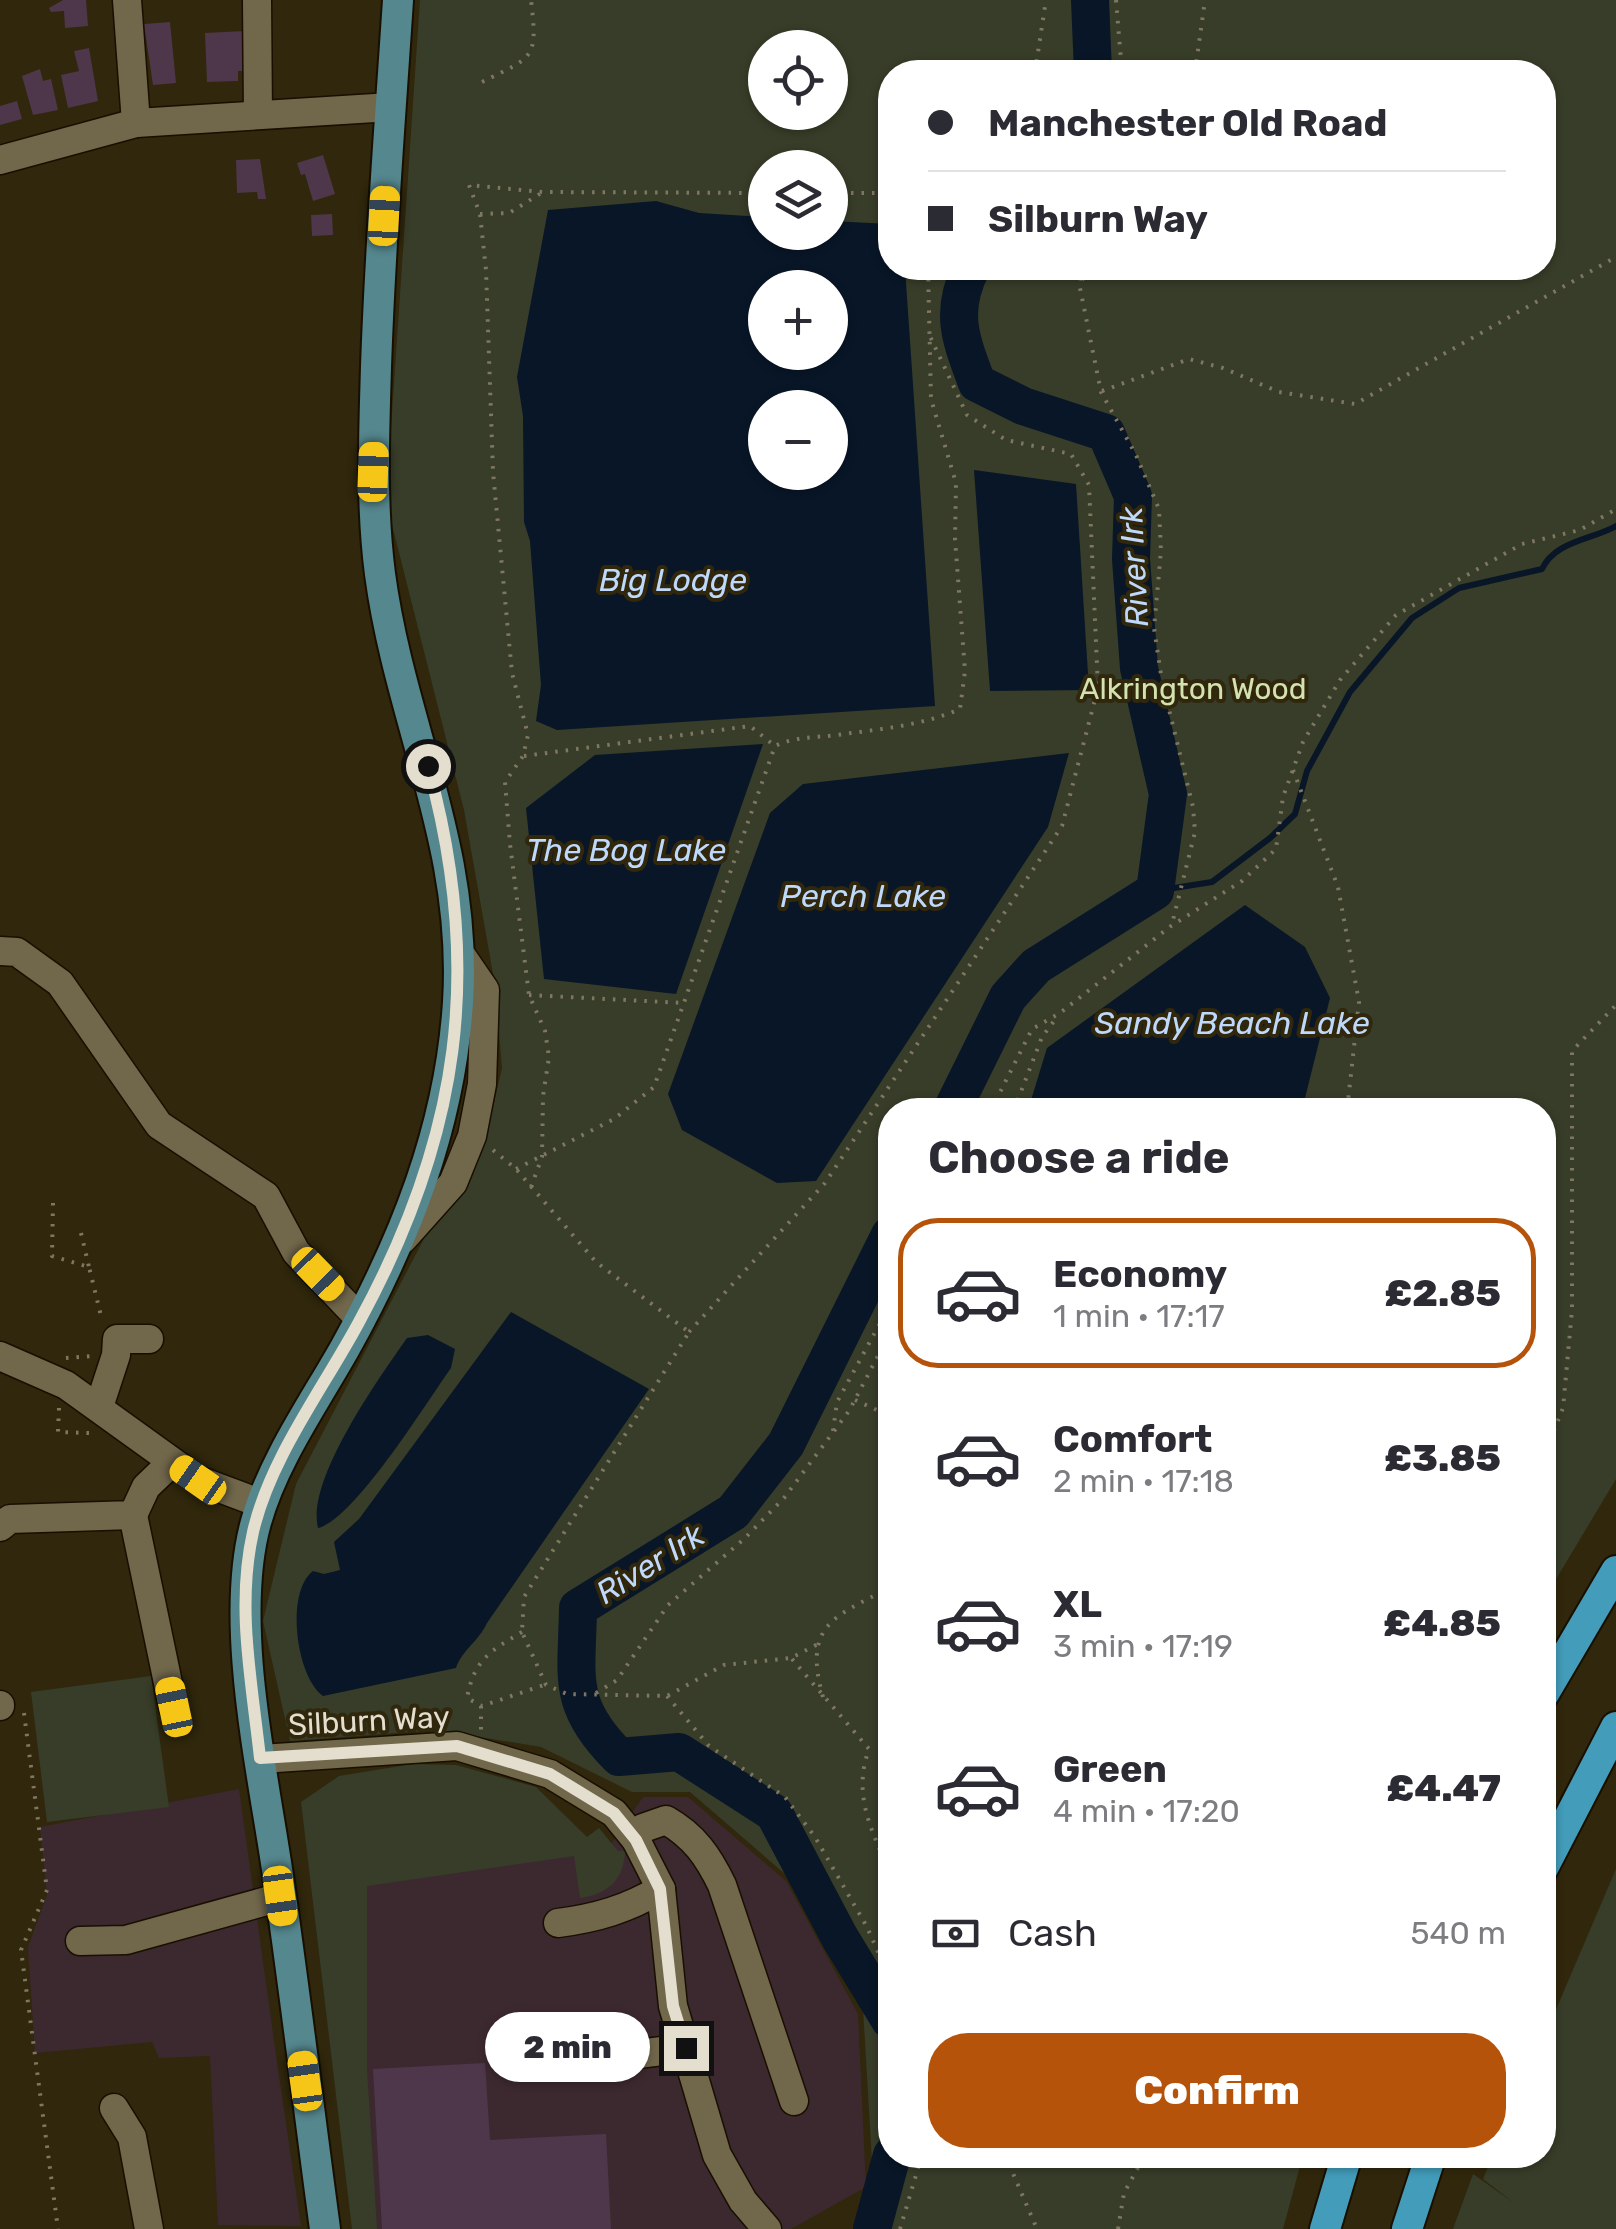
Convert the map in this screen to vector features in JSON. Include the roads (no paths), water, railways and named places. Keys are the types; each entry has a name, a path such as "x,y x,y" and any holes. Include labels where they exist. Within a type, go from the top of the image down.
{"highway":[{"path":"1556,1673 1616,1571"},
{"path":"1556,1843 1616,1727"},
{"path":"1325,2229 1343,2168"},
{"path":"1408,2229 1427,2168"}],"main road":[{"path":"324,2229 260,1758 244,1608 248,1556 262,1504 361,1320 420,1194 455,1037 459,952 453,871 396,652 376,533 373,472 377,322 398,0"}],"street":[{"path":"127,0 136,122"},
{"path":"257,0 258,115"},
{"path":"0,160 136,122 391,107"},
{"path":"0,951 17,952 60,983 159,1126 266,1196 296,1252 361,1320"},
{"path":"400,1242 453,1183 470,1141 482,1084 485,990 459,952"},
{"path":"97,1420 116,1355 116,1339 150,1339"},
{"path":"0,1356 66,1385 97,1420 198,1480 262,1504"},
{"path":"172,1462 146,1487 134,1514 174,1707"},
{"path":"0,1527 10,1519 134,1514"},
{"name":"Silburn Way","path":"260,1758 457,1746 550,1774 614,1813 636,1840 660,1889 673,2006 718,2154 743,2201 767,2229"},
{"path":"636,1840 643,1828 666,1820 685,1830 707,1854 722,1885 794,2101"},
{"path":"558,1922 593,1919 631,1907 660,1889"},
{"path":"80,1941 126,1940 280,1896"},
{"path":"598,2060 686,2048"},
{"path":"114,2108 132,2137 149,2229"}],"water":[{"name":"Big Lodge","path":"656,201 699,213 748,216 748,250 848,250 848,222 878,223 878,280 906,280 935,706 557,730 536,721 541,685 530,541 524,522 523,416 517,377 548,210"},
{"path":"974,470 1076,484 1089,690 990,691"},
{"name":"The Bog Lake","path":"763,744 676,994 544,979 526,808 595,755"},
{"name":"Perch Lake","path":"1069,753 1048,827 816,1181 777,1183 682,1130 668,1094 770,813 803,784"},
{"name":"Sandy Beach Lake","path":"1245,905 1305,947 1330,998 1305,1098 1032,1098 1047,1048"},
{"path":"511,1312 649,1389 456,1668 323,1696 306,1671 297,1634 304,1582 313,1571 324,1574 340,1570 334,1542 359,1519"},
{"path":"428,1335 455,1349 451,1368 369,1483 333,1520 318,1528 317,1508 323,1484 348,1430 407,1338"}],"waterway":[{"name":"River Irk","path":"1090,0 1092,60"},
{"name":"River Irk","path":"958,1098 1008,997 1036,966 1155,891 1168,794 1139,668 1131,559 1133,496 1106,433 1023,406 977,383 960,326 960,299 966,280"},
{"path":"1155,891 1212,882 1295,814 1307,771 1350,692 1412,618 1459,588 1542,569 1556,552 1616,526"},
{"name":"River Irk","path":"878,1259 786,1444 733,1512 578,1608 577,1653 582,1705 619,1757 679,1752 774,1813 878,2000"},
{"name":"River Irk","path":"872,2229 888,2168"}],"park label":[{"name":"Alkrington Wood","path":"1193,689"}]}
